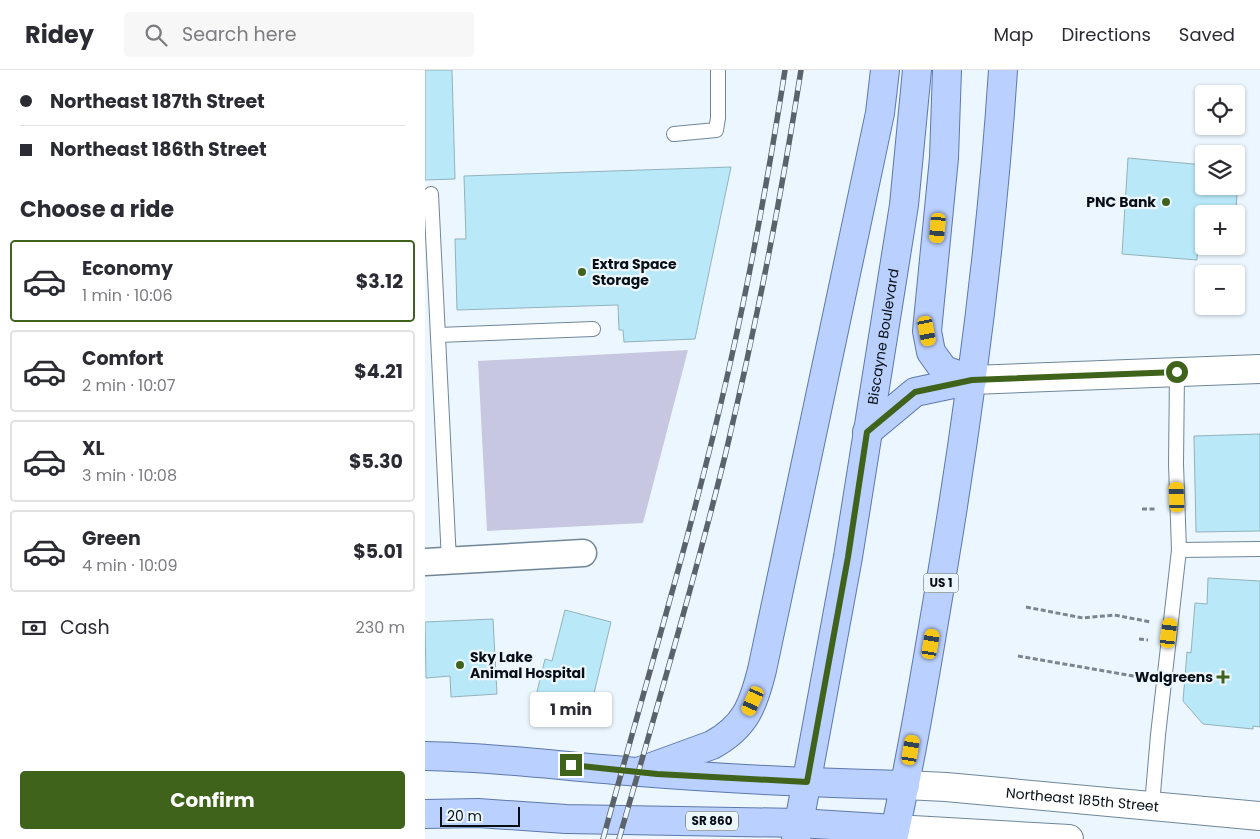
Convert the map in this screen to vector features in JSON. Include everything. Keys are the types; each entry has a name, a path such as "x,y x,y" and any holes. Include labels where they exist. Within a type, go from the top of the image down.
{"main road":[{"path":"638,772 712,746 741,723 753,701 764,661 880,113 885,70"},
{"name":"Biscayne Boulevard","path":"797,831 848,557 904,205 917,70"},
{"path":"947,70 945,158 927,331 931,352 944,370 972,380"},
{"name":"US 1","path":"894,834 905,785 932,633 972,380 988,242 1003,70"},
{"path":"867,432 915,392 972,380"},
{"path":"425,756 537,762 638,772 807,782 905,785"},
{"name":"SR 860","path":"425,814 478,813 797,831 894,834"},
{"path":"625,820 666,839"}],"street":[{"path":"972,380 1260,369"},
{"path":"437,562 583,553"},
{"name":"Northeast 185th Street","path":"905,785 946,787 1260,816"},
{"path":"894,834 1069,839"}],"lane":[{"path":"674,134 716,130 719,118 718,70"},
{"path":"431,194 438,335 437,562"},
{"path":"438,335 593,328"},
{"path":"1152,805 1179,550 1176,464 1177,372"},
{"path":"1179,550 1260,549"}],"path":[{"path":"1026,607 1083,618 1114,615 1160,624 1171,622"},
{"path":"1017,656 1154,679 1164,678"}],"shaded area":[{"path":"688,350 643,523 487,531 478,361"}],"building":[{"path":"425,70 452,70 455,179 425,180"},
{"path":"1128,158 1195,164 1195,195 1237,195 1236,205 1195,205 1195,255 1197,255 1197,260 1122,254"},
{"name":"Extra Space Storage","path":"731,167 695,339 624,342 623,330 619,330 618,305 457,310 455,239 466,239 464,176"},
{"path":"1260,434 1260,531 1196,532 1194,436"},
{"name":"Walgreens","path":"1208,578 1260,581 1260,727 1253,726 1253,729 1203,724 1183,701 1187,652 1191,653 1195,603 1207,604"},
{"path":"565,610 611,622 590,710 536,696 545,659 552,661"},
{"name":"Sky Lake Animal Hospital","path":"493,619 497,694 451,697 450,676 426,678 425,622"}],"railway":[{"path":"603,839 687,537 718,416 754,249 785,70"},
{"path":"619,839 688,598 726,452 767,262 801,70"}],"place":[{"name":"PNC Bank","path":"1166,202"},
{"name":"Extra Space Storage","path":"582,272"},
{"name":"Sky Lake Animal Hospital","path":"460,665"},
{"name":"Walgreens","path":"1223,677"}],"route":[{"path":"571,765 657,774 807,782 848,557 867,432 915,392 972,380 1177,372"}]}
